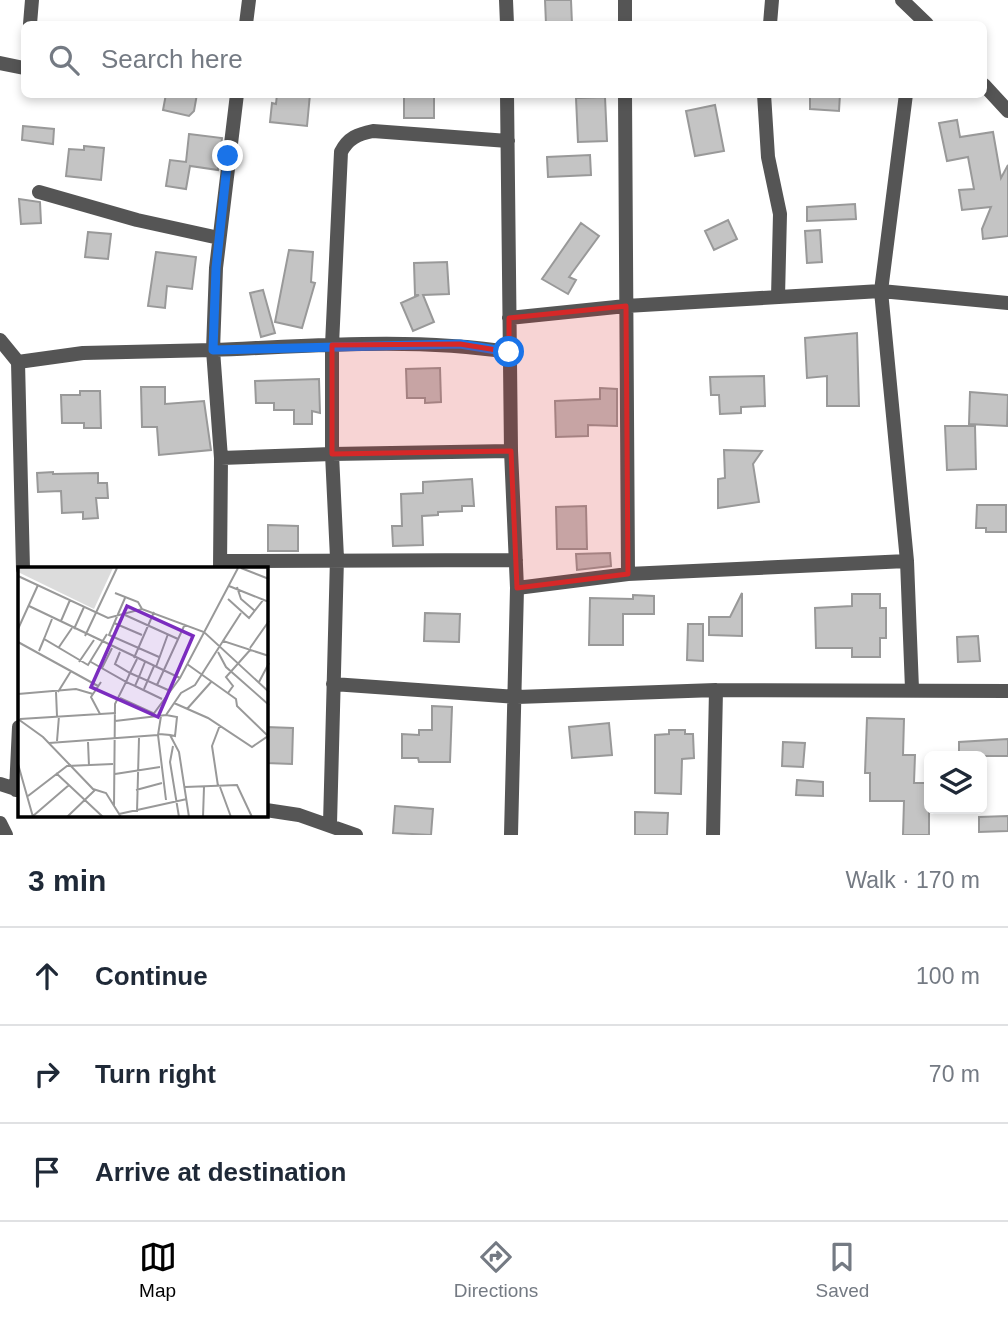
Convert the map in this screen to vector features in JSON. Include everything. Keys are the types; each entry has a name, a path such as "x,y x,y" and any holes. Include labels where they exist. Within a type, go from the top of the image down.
{"street":[{"path":"30,21 33,0"},
{"path":"246,21 249,0"},
{"path":"506,0 507,21"},
{"path":"625,0 625,21"},
{"path":"770,21 772,0"},
{"path":"902,0 916,19"},
{"path":"0,63 21,67"},
{"path":"987,88 1008,110"},
{"path":"236,98 219,238 213,350 220,458 220,565 337,558 516,560"},
{"path":"507,98 510,451 517,588 517,697 511,835"},
{"path":"625,98 628,574"},
{"path":"764,98 768,157 780,214 778,297"},
{"path":"905,98 881,291 907,561 912,690"},
{"path":"330,824 337,558 332,454 332,345 341,152 345,143 360,134 373,131 508,141"},
{"path":"39,192 137,220 219,238"},
{"path":"509,318 626,306 881,291 1008,303"},
{"path":"0,340 18,362 23,567"},
{"path":"18,362 83,353 332,345 460,344 509,352"},
{"path":"220,458 510,451"},
{"path":"517,588 628,574 907,561"},
{"path":"332,684 517,697 716,690 1008,691"},
{"path":"713,835 716,690"},
{"path":"0,784 18,790"},
{"path":"268,810 330,824 356,835"},
{"path":"0,823 6,835"}],"highlighted area":[{"path":"626,306 628,574 517,588 511,451 332,454 332,345 460,344 509,352 509,318"}],"building":[{"path":"545,0 571,0 572,21 546,21"},
{"path":"165,98 196,98 194,111 189,116 163,110"},
{"path":"277,98 310,98 307,126 270,122 272,103 276,104"},
{"path":"404,98 434,98 434,118 404,118"},
{"path":"576,98 605,98 607,141 578,142"},
{"path":"810,98 840,98 839,111 810,109"},
{"path":"715,105 724,151 695,156 686,111"},
{"path":"957,120 960,137 993,132 1001,178 1008,165 1008,236 983,239 982,229 991,207 962,210 959,190 974,189 968,157 947,161 939,123"},
{"path":"23,126 54,129 53,144 22,140"},
{"path":"189,134 222,138 218,170 190,166 186,189 166,186 170,160 186,162"},
{"path":"84,146 104,148 101,180 66,176 69,149 84,150"},
{"path":"590,155 591,175 548,177 547,157"},
{"path":"19,199 40,202 41,223 21,224"},
{"path":"855,204 856,219 807,221 807,207"},
{"path":"728,220 737,239 714,250 705,231"},
{"path":"581,223 599,236 569,277 576,280 568,294 542,279"},
{"path":"820,230 822,262 807,263 805,231"},
{"path":"88,232 111,234 108,259 85,257"},
{"path":"289,250 313,252 311,282 315,283 302,328 275,322"},
{"path":"156,252 196,257 192,289 167,286 165,308 148,306"},
{"path":"447,262 449,294 423,295 434,322 413,331 401,303 419,295 415,295 414,263"},
{"path":"263,290 275,333 261,337 250,293"},
{"path":"857,333 859,406 827,406 827,376 807,378 805,338"},
{"path":"440,368 441,402 425,403 425,398 407,398 406,369"},
{"path":"764,376 765,406 741,407 741,413 720,414 719,395 711,395 710,377"},
{"path":"319,379 320,413 312,411 312,424 294,424 294,410 274,410 274,403 256,403 255,381"},
{"path":"141,387 165,387 165,404 204,401 211,450 159,455 157,427 142,427"},
{"path":"600,388 617,389 617,426 588,425 588,436 556,437 555,401 600,399"},
{"path":"80,391 100,391 101,428 84,428 84,423 62,423 61,395 80,395"},
{"path":"970,392 1008,395 1007,426 969,424"},
{"path":"945,426 975,426 976,469 947,470"},
{"path":"724,450 762,451 753,464 759,502 718,508 718,479 725,478"},
{"path":"37,473 98,473 98,483 107,483 108,498 96,498 98,518 83,519 83,512 62,513 61,491 38,492"},
{"path":"472,479 474,506 462,506 462,511 422,516 423,545 393,546 392,526 402,526 401,494 423,493 423,482"},
{"path":"977,505 1006,505 1006,532 986,532 986,528 976,528"},
{"path":"586,506 587,549 557,549 556,507"},
{"path":"268,525 298,526 298,551 268,551"},
{"path":"610,553 611,566 577,570 576,554"},
{"path":"742,593 742,636 709,635 709,617 730,617"},
{"path":"852,594 880,594 880,608 886,608 886,638 880,638 880,657 852,657 852,648 816,648 815,608 852,606"},
{"path":"633,595 654,596 654,614 623,614 623,645 589,645 590,598 633,599"},
{"path":"425,613 460,614 459,642 424,641"},
{"path":"688,624 703,624 703,661 687,660"},
{"path":"978,636 980,661 958,662 957,637"},
{"path":"432,706 452,707 450,762 419,762 418,758 402,758 402,734 419,735 419,730 432,730"},
{"path":"867,718 904,719 903,755 915,755 914,783 924,783 924,814 929,814 929,835 903,835 904,801 870,801 870,773 865,773"},
{"path":"609,723 612,755 572,758 569,727"},
{"path":"268,727 293,728 292,764 268,763"},
{"path":"669,730 685,730 685,734 693,734 694,758 682,759 681,794 655,793 655,735 669,734"},
{"path":"1008,739 1008,756 987,756 987,751 959,751 959,742"},
{"path":"783,742 805,743 803,767 782,766"},
{"path":"797,780 823,782 823,796 796,795"},
{"path":"395,806 433,809 431,835 393,833"},
{"path":"635,812 668,813 667,835 635,835"},
{"path":"1008,816 1008,831 979,832 979,817"}],"route":[{"path":"228,156 216,268 213,350 332,345 460,344 509,352"}]}
